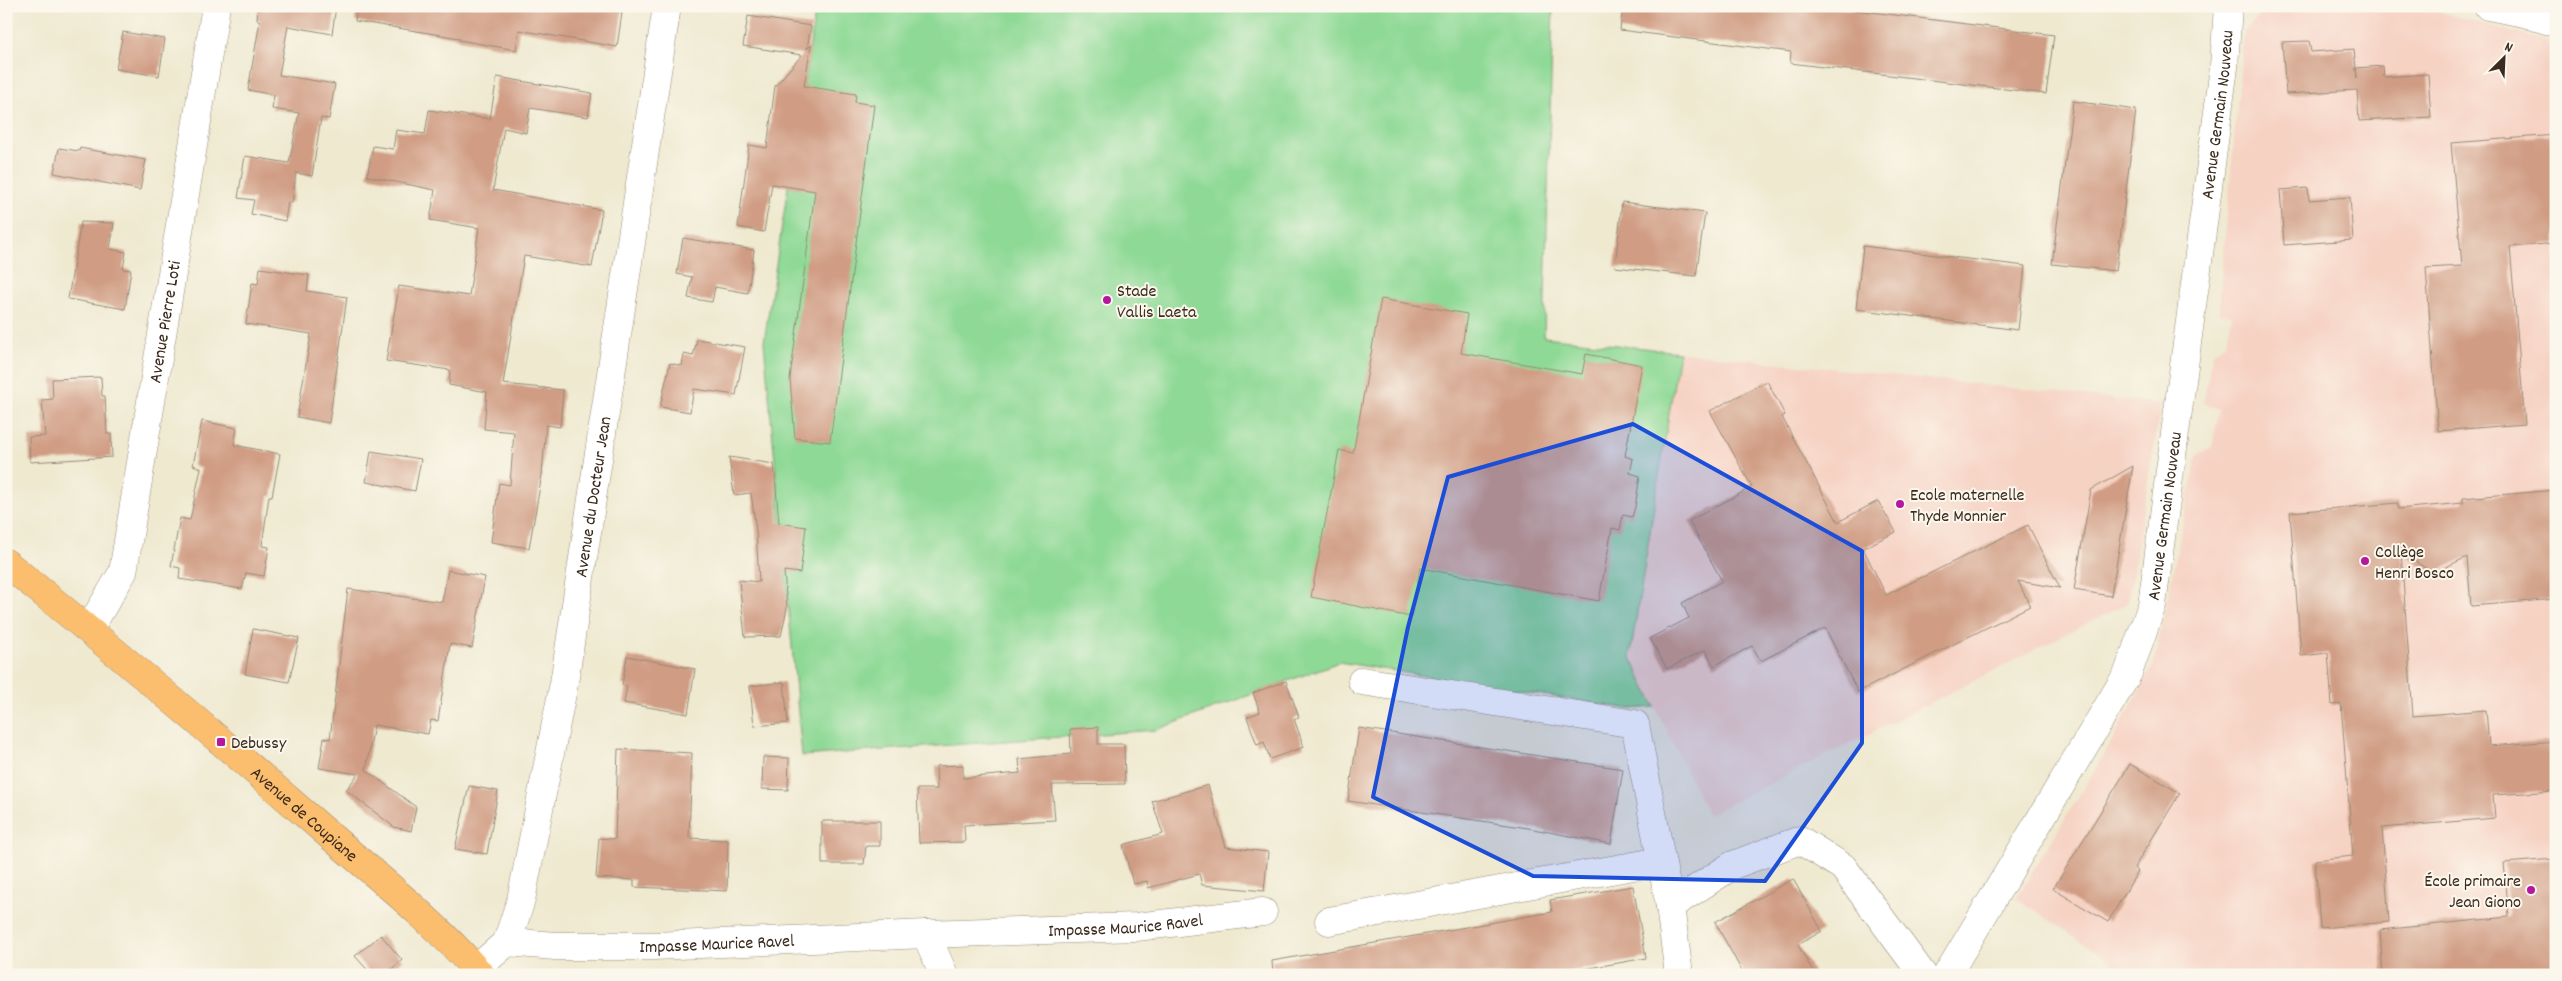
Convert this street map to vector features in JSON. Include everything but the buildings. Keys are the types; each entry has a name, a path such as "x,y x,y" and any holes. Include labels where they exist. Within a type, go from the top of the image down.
{"main road":[{"name":"Avenue de Coupiane","path":"6,563 89,629 414,909 478,972"}],"street":[{"name":"Avenue Pierre Loti","path":"89,629 123,572 216,6"},
{"name":"Avenue du Docteur Jean","path":"507,942 521,900 564,683 667,6"},
{"name":"Avenue Germain Nouveau","path":"1947,975 2128,673 2152,605 2224,67 2228,6"},
{"path":"2488,6 2525,10 2556,23"},
{"path":"1362,680 1635,724 1670,906 1679,975"},
{"path":"1670,906 1733,865 1800,840 1843,867 1924,975"},
{"path":"1329,921 1661,861"},
{"name":"Impasse Maurice Ravel","path":"507,942 555,946 654,946 1136,927 1262,912"},
{"path":"926,934 944,975"},
{"path":"478,972 507,942"}],"highlighted area":[{"path":"1633,424 1862,551 1862,743 1765,881 1533,876 1373,797 1408,627 1448,477"}],"shaded area":[{"name":"Collège Henri Bosco","path":"2270,6 2408,6 2437,11 2556,44 2556,975 2132,975 2016,898 2104,755 2153,666 2197,455 2212,447 2219,409 2203,403 2214,351 2226,343 2232,315 2218,314 2244,30"},
{"name":"Ecole maternelle Thyde Monnier","path":"1679,352 2161,404 2128,603 1708,815 1630,656"}],"green space":[{"path":"816,6 1553,6 1544,337 1679,352 1630,656 1655,707 1630,709 1339,662 1156,730 802,756 764,342"}],"place":[{"name":"Stade Vallis Laeta","path":"1107,300"},
{"name":"Ecole maternelle Thyde Monnier","path":"1900,504"},
{"name":"Collège Henri Bosco","path":"2365,561"},
{"name":"Debussy","path":"221,742"},
{"name":"École primaire Jean Giono","path":"2531,890"}]}
